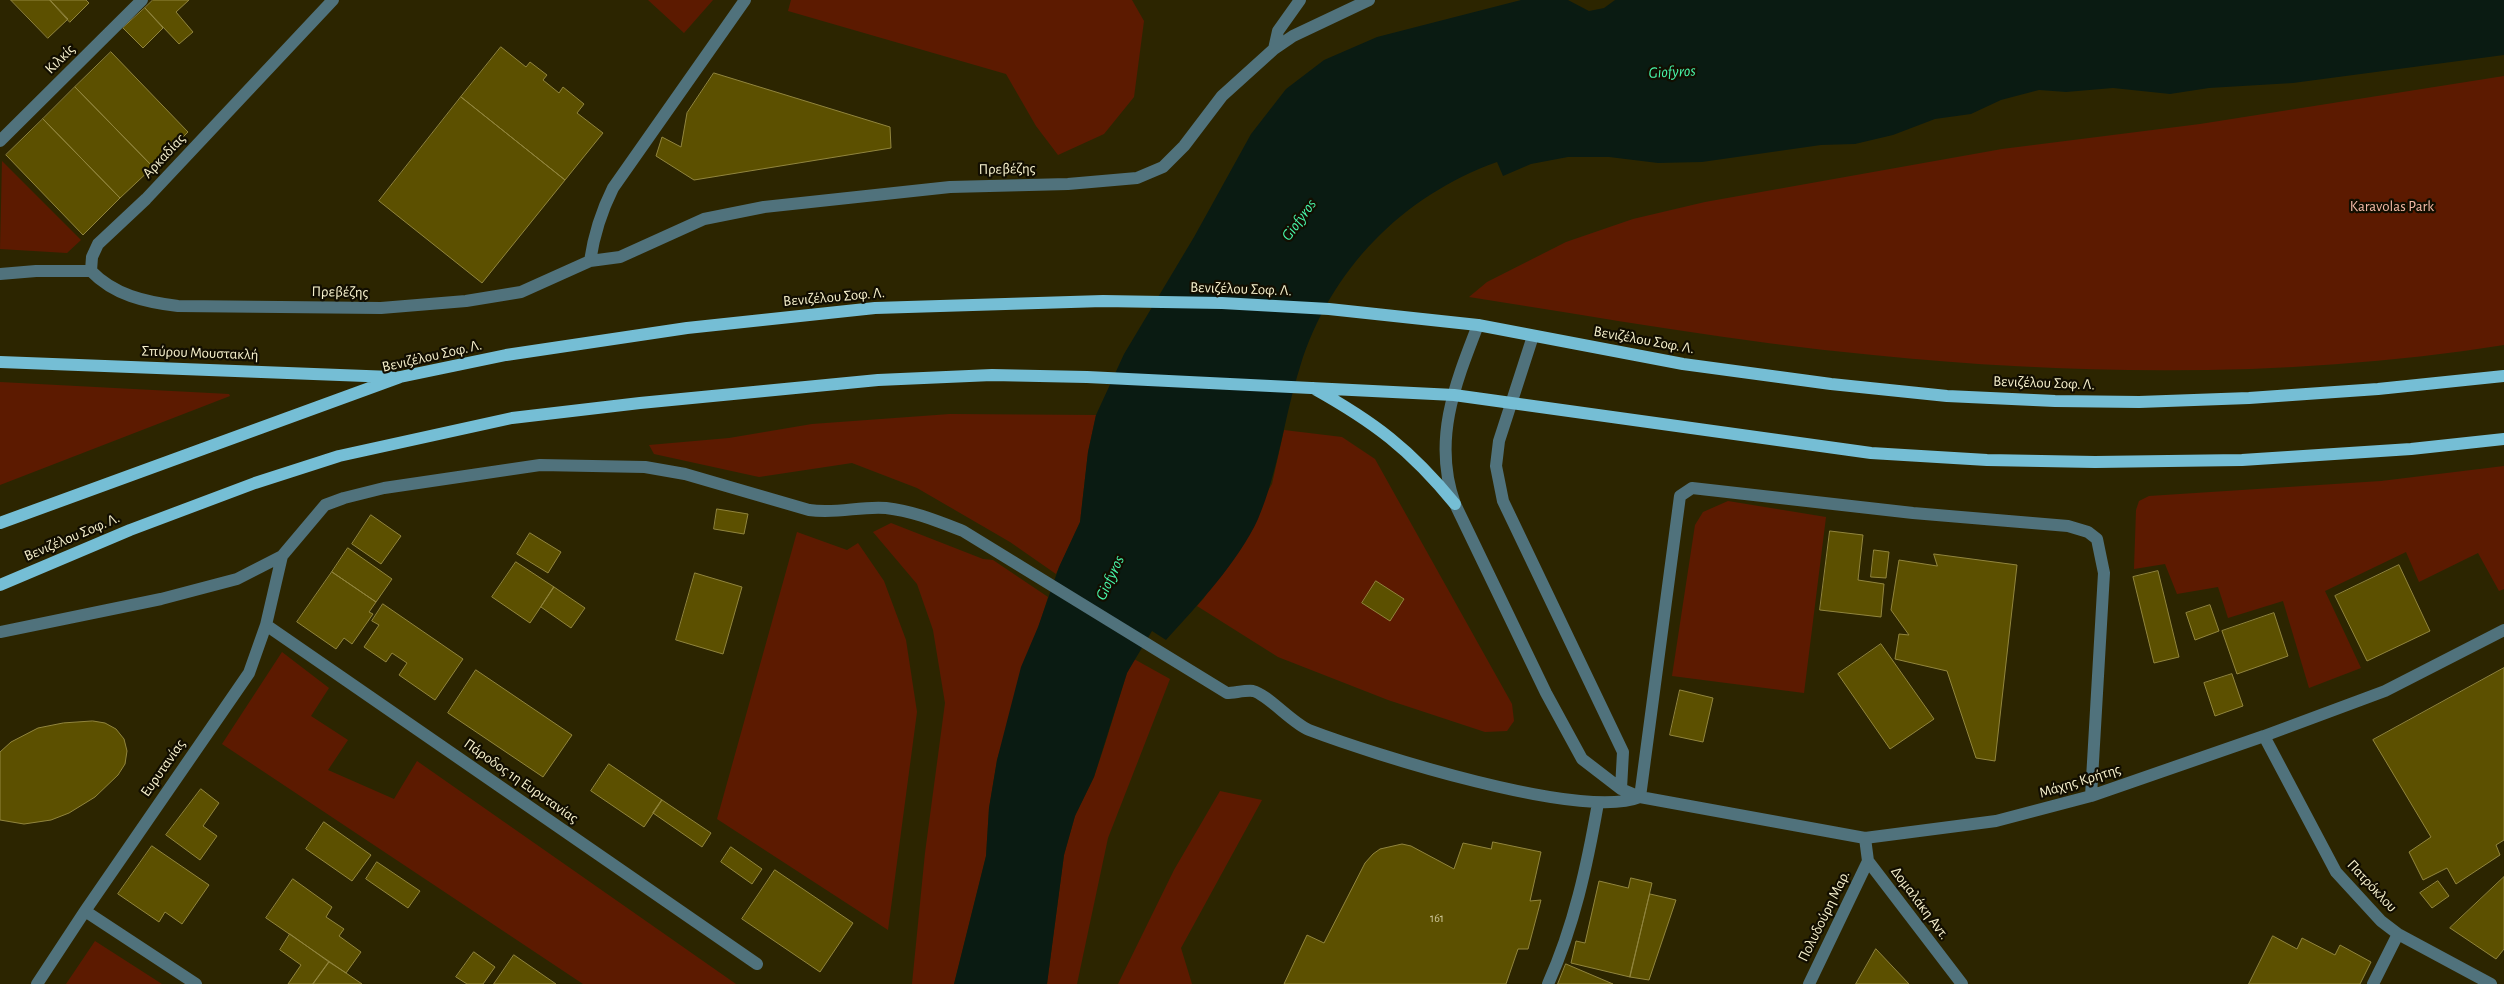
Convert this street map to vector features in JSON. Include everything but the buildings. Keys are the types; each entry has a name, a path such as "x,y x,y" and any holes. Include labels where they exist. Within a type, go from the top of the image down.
{"main road":[{"name":"Βενιζέλου Σοφ. Λ.","path":"0,523 400,377 506,355 687,328 875,308 1103,301 1275,306 1387,314 1478,325 1682,364 1831,384 1947,396 2046,401 2139,402 2249,398 2378,389 2504,376"},
{"name":"Σπύρου Μουστακλή","path":"0,362 400,377"},
{"name":"Βενιζέλου Σοφ. Λ.","path":"0,585 130,530 255,483 339,456 512,418 640,402 878,380 992,375 1087,376 1454,395 1871,453 1987,460 2095,462 2242,460 2411,449 2504,439"},
{"path":"1305,386 1356,412 1391,436 1421,464 1455,504"}],"street":[{"name":"Κιλκίς","path":"0,141 142,0"},
{"name":"Αρκαδίας","path":"91,270 92,257 98,244 146,199 333,0"},
{"path":"590,261 596,227 613,188 745,0"},
{"path":"1274,48 1278,31 1300,0"},
{"name":"Πρεβέζης","path":"91,270 103,284 114,290 154,303 187,306 381,308 466,301 522,292 590,261 620,257 704,219 764,208 950,187 1068,184 1137,178 1163,167 1184,146 1222,96 1274,48 1293,36 1369,0"},
{"path":"0,274 91,270"},
{"path":"1478,325 1454,395 1444,452 1447,484 1562,726 1582,759 1592,769 1621,789 1640,797"},
{"path":"1533,336 1498,448 1496,466 1499,488 1503,501 1623,752 1621,789"},
{"path":"0,632 161,599 237,579 282,556 326,505 344,498 384,488 540,465 645,468 669,471 828,513 884,508 914,512 962,531 1179,666 1227,693 1254,691 1307,729 1403,761 1509,788 1598,803 1629,802 1640,797"},
{"path":"1640,797 1680,496 1692,488 1895,511 2068,526 2088,532 2097,539 2104,574 2092,796"},
{"name":"Ευρυτανίας","path":"37,984 249,673 266,625 282,556"},
{"name":"Πάροδος 1η Ευρυτανίας","path":"266,625 757,964"},
{"name":"Μάχης Κρήτης","path":"1640,797 1866,838 1996,821 2092,796 2264,736 2385,691 2504,630"},
{"name":"Πατρόκλου","path":"2264,736 2336,872 2381,921 2398,934 2490,984"},
{"path":"1548,984 1576,912 1585,877 1598,803"},
{"path":"1866,838 1868,861"},
{"name":"Πολυδούρη Μαρ.","path":"1809,984 1868,861"},
{"name":"Δομαλάκη Αντ.","path":"1868,861 1962,984"},
{"path":"85,911 196,984"},
{"path":"2372,984 2398,934"}],"green space":[{"path":"648,0 713,0 684,33"},
{"path":"791,0 1132,0 1144,21 1134,97 1104,134 1058,155 1036,126 1006,74 788,11"},
{"name":"Karavolas Park","path":"2504,76 2504,345 2426,356 2268,368 2110,370 2031,367 1822,350 1670,329 1469,297 1487,282 1566,242 1633,219 1705,202 2002,149 2200,124"},
{"path":"2,161 81,240 67,253 0,249"},
{"path":"0,382 229,394 230,396 0,485"},
{"path":"950,414 1096,415 1088,452 1080,522 1056,574 1010,542 917,488 852,463 759,477 654,454 649,445 729,438 812,424"},
{"path":"1284,430 1342,437 1375,459 1512,704 1514,721 1507,731 1485,732 1388,700 1278,657 1197,606 1204,598 1272,484"},
{"path":"2504,466 2504,589 2499,591 2478,553 2419,582 2406,552 2325,591 2361,668 2309,688 2283,601 2228,618 2218,587 2177,594 2165,564 2134,569 2136,510 2139,501 2149,496 2381,481"},
{"path":"1728,501 1826,517 1804,693 1672,676 1695,525 1703,512"},
{"path":"891,523 983,559 993,560 1048,597 997,760 989,808 986,856 954,984 912,984 925,853 945,703 933,630 917,584 873,532"},
{"path":"797,532 847,550 858,543 884,581 906,640 917,712 888,930 717,819"},
{"path":"282,652 329,688 311,716 348,740 328,770 394,799 417,761 736,984 583,984 222,744"},
{"path":"1134,659 1170,679 1108,838 1077,984 1047,984 1064,855 1075,816 1094,777 1127,673"},
{"path":"1220,791 1262,800 1181,948 1192,984 1118,984 1174,870"},
{"path":"95,941 162,984 66,984"}],"water":[{"name":"Giofyros","path":"1521,0 1568,0 1589,11 1604,8 1615,0 2504,0 2504,55 2293,83 2209,88 2170,94 2113,88 2066,92 2039,90 2001,100 1971,114 1935,119 1893,135 1855,144 1821,145 1702,162 1658,163 1609,157 1568,157 1531,164 1503,176 1497,162 1462,177 1430,195 1401,216 1374,241 1350,268 1330,299 1313,332 1300,367 1265,500 1258,519 1240,551 1217,582 1166,640 1152,631 1127,673 1094,777 1075,816 1064,855 1047,984 954,984 986,856 989,808 997,760 1021,667 1038,627 1059,567 1080,522 1088,452 1096,415 1124,354 1194,237 1251,134 1286,89 1324,60 1377,37"}]}
